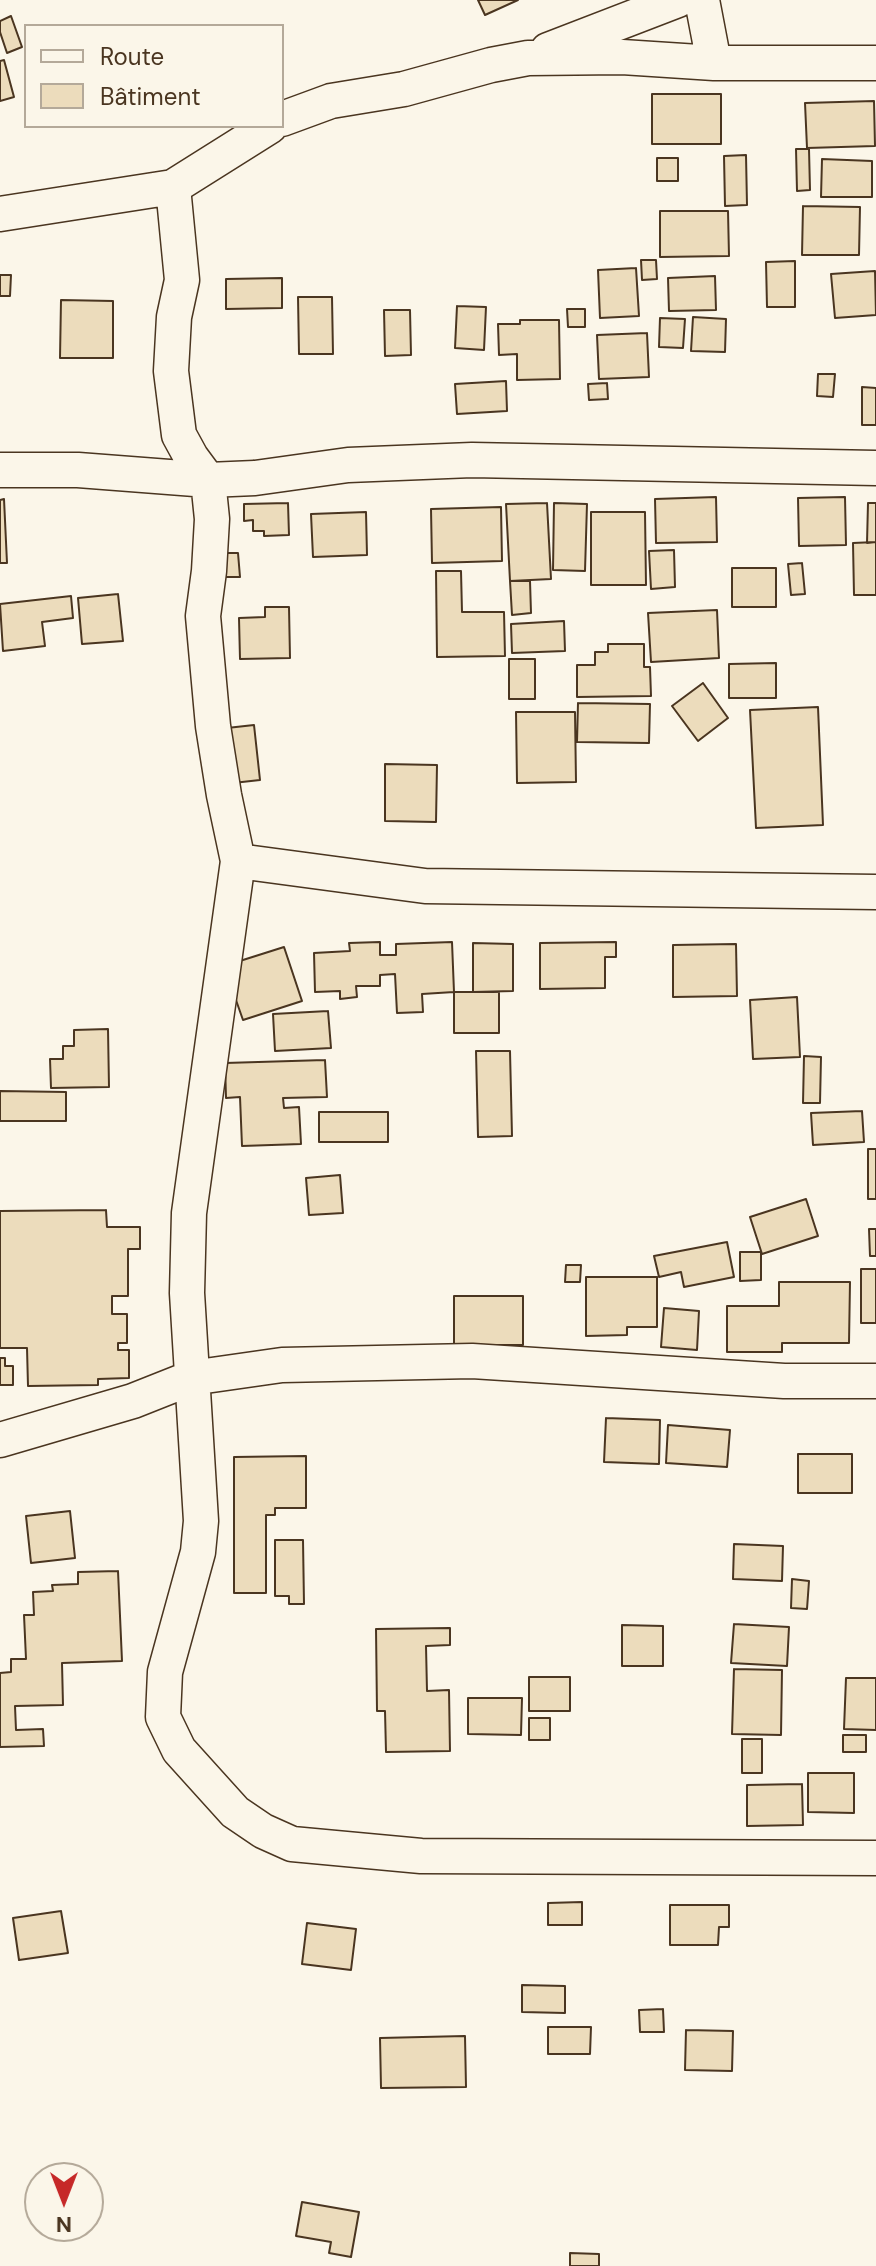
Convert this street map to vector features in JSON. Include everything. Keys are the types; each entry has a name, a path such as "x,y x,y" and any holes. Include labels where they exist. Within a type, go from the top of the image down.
{"street":[{"path":"528,58 678,0"},
{"path":"702,0 714,63"},
{"path":"284,118 331,101 404,89 528,58 876,63"},
{"path":"0,214 173,187 267,128"},
{"path":"173,187 182,280 174,317 171,371 179,435 208,480 212,519 203,616 213,726 238,861 189,1213 187,1293 201,1521 198,1552 165,1672 163,1717 179,1750 235,1812 263,1831 292,1844 421,1856 876,1858"},
{"path":"0,470 78,470 208,480 255,478 348,465 472,460 876,468"},
{"path":"238,861 425,886 876,892"},
{"path":"0,1440 133,1401 191,1378 282,1365 472,1361 784,1381 876,1381"}],"building":[{"path":"478,0 518,0 485,15"},
{"path":"11,16 22,47 7,53 0,21"},
{"path":"4,60 14,97 0,101 0,61"},
{"path":"652,94 721,94 721,144 652,144"},
{"path":"874,101 875,146 807,148 805,103"},
{"path":"796,149 809,149 810,190 797,191"},
{"path":"746,155 747,205 725,206 724,156"},
{"path":"657,158 678,158 678,181 657,181"},
{"path":"822,159 872,161 872,197 821,197"},
{"path":"803,206 860,207 859,255 802,255"},
{"path":"660,211 728,211 729,256 660,257"},
{"path":"641,260 656,260 657,279 642,280"},
{"path":"795,261 795,307 767,307 766,262"},
{"path":"636,268 639,316 600,318 598,270"},
{"path":"875,271 876,315 835,318 831,274"},
{"path":"0,275 11,275 10,296 0,296"},
{"path":"715,276 716,310 669,311 668,278"},
{"path":"282,278 282,308 226,309 226,279"},
{"path":"298,297 332,297 333,354 299,354"},
{"path":"61,300 113,301 113,358 60,358"},
{"path":"457,306 486,307 484,350 455,348"},
{"path":"567,309 585,309 585,327 568,327"},
{"path":"384,310 410,310 411,355 385,356"},
{"path":"693,317 726,319 725,352 691,351"},
{"path":"660,318 685,319 683,348 659,347"},
{"path":"520,320 559,320 560,379 517,380 517,354 499,355 498,324 520,324"},
{"path":"647,333 649,377 599,379 597,335"},
{"path":"818,374 835,374 833,397 817,396"},
{"path":"506,381 507,411 457,414 455,384"},
{"path":"607,383 608,399 589,400 588,384"},
{"path":"862,387 876,388 876,425 862,425"},
{"path":"716,497 717,542 656,543 655,499"},
{"path":"845,497 846,545 799,546 798,498"},
{"path":"4,499 7,563 0,563 0,500"},
{"path":"288,503 289,535 264,536 264,531 253,531 253,520 244,521 244,504"},
{"path":"547,503 551,579 510,581 506,504"},
{"path":"554,503 587,504 585,571 553,570"},
{"path":"868,503 876,503 876,542 867,543"},
{"path":"501,507 502,561 432,563 431,509"},
{"path":"366,512 367,555 313,557 311,514"},
{"path":"591,512 645,512 646,585 591,585"},
{"path":"876,542 876,595 854,595 853,543"},
{"path":"674,550 675,587 651,589 649,551"},
{"path":"221,553 238,553 240,577 223,577"},
{"path":"802,563 805,594 791,595 788,564"},
{"path":"732,568 776,568 776,607 732,607"},
{"path":"436,571 461,571 462,612 504,612 505,656 437,657"},
{"path":"510,581 530,581 531,613 512,615"},
{"path":"118,594 123,641 82,644 78,598"},
{"path":"71,596 73,618 42,622 45,646 3,651 0,604"},
{"path":"265,607 289,607 290,658 240,659 239,618 265,617"},
{"path":"717,610 719,658 651,662 648,613"},
{"path":"564,621 565,651 512,653 511,624"},
{"path":"608,644 644,644 644,667 650,667 651,696 577,697 577,665 595,665 595,652 608,652"},
{"path":"509,659 535,659 535,699 509,699"},
{"path":"776,663 776,698 729,698 729,664"},
{"path":"703,683 728,718 698,741 672,706"},
{"path":"578,703 650,704 649,743 577,742"},
{"path":"818,707 823,825 756,828 750,710"},
{"path":"516,712 575,712 576,782 517,783"},
{"path":"254,725 260,780 224,784 218,729"},
{"path":"385,764 437,765 436,822 385,821"},
{"path":"380,942 380,955 396,955 396,944 452,942 454,992 422,994 423,1012 397,1013 395,974 380,975 380,986 356,986 357,997 340,999 340,991 315,992 314,953 350,951 349,943"},
{"path":"616,942 616,957 605,957 605,988 540,989 540,943"},
{"path":"473,943 513,944 513,991 473,992"},
{"path":"736,944 737,996 673,997 673,945"},
{"path":"284,947 302,1001 243,1020 224,966"},
{"path":"454,992 499,992 499,1033 454,1033"},
{"path":"797,997 800,1057 753,1059 750,1000"},
{"path":"328,1011 331,1048 275,1051 273,1014"},
{"path":"108,1029 109,1087 51,1088 50,1059 63,1059 63,1046 74,1046 74,1030"},
{"path":"476,1051 510,1051 512,1136 478,1137"},
{"path":"804,1056 821,1057 820,1103 803,1103"},
{"path":"325,1060 327,1097 283,1098 284,1108 299,1107 301,1144 242,1146 240,1097 226,1098 225,1063"},
{"path":"0,1091 66,1092 66,1121 0,1121"},
{"path":"862,1111 864,1142 813,1145 811,1113"},
{"path":"319,1112 388,1112 388,1142 319,1142"},
{"path":"868,1149 876,1149 876,1199 868,1199"},
{"path":"340,1175 343,1213 309,1215 306,1178"},
{"path":"806,1199 818,1236 762,1254 750,1217"},
{"path":"106,1210 107,1227 140,1227 140,1249 128,1249 128,1296 112,1296 112,1314 127,1314 127,1343 118,1343 118,1350 129,1350 129,1378 98,1379 98,1385 28,1386 27,1348 0,1348 0,1211"},
{"path":"869,1229 876,1229 876,1256 870,1256"},
{"path":"727,1242 734,1277 684,1287 681,1272 659,1277 654,1256"},
{"path":"740,1252 761,1252 761,1280 740,1281"},
{"path":"566,1265 581,1265 580,1282 565,1282"},
{"path":"861,1269 876,1269 876,1323 861,1323"},
{"path":"586,1277 657,1277 657,1327 627,1327 627,1335 586,1336"},
{"path":"779,1282 850,1282 849,1343 782,1343 782,1352 727,1352 727,1306 779,1306"},
{"path":"454,1296 523,1296 523,1345 454,1345"},
{"path":"664,1308 699,1311 697,1350 661,1347"},
{"path":"0,1358 5,1358 5,1366 13,1366 13,1385 0,1385"},
{"path":"606,1418 660,1420 659,1464 604,1462"},
{"path":"668,1425 730,1430 727,1467 666,1463"},
{"path":"798,1454 852,1454 852,1493 798,1493"},
{"path":"306,1456 306,1508 275,1508 275,1515 266,1515 266,1593 234,1593 234,1457"},
{"path":"70,1511 75,1558 31,1563 26,1516"},
{"path":"275,1540 303,1540 304,1604 289,1604 289,1596 275,1596"},
{"path":"734,1544 783,1546 782,1581 733,1579"},
{"path":"118,1571 122,1661 62,1663 63,1705 15,1706 16,1730 43,1729 44,1746 0,1747 0,1673 11,1672 11,1659 26,1659 24,1615 34,1615 33,1592 53,1591 52,1585 78,1584 78,1572"},
{"path":"792,1579 809,1581 807,1609 791,1608"},
{"path":"734,1624 789,1627 787,1666 731,1663"},
{"path":"622,1625 663,1626 663,1666 622,1666"},
{"path":"450,1628 450,1645 426,1646 427,1691 449,1690 450,1751 386,1752 385,1711 377,1711 376,1629"},
{"path":"734,1669 782,1670 781,1735 732,1734"},
{"path":"529,1677 570,1677 570,1711 529,1711"},
{"path":"846,1678 876,1678 876,1730 844,1729"},
{"path":"468,1698 522,1698 521,1735 468,1734"},
{"path":"529,1718 550,1718 550,1740 529,1740"},
{"path":"843,1735 866,1735 866,1752 843,1752"},
{"path":"742,1739 762,1739 762,1773 742,1773"},
{"path":"808,1773 854,1773 854,1813 808,1812"},
{"path":"802,1784 803,1825 747,1826 747,1785"},
{"path":"582,1902 582,1925 548,1925 548,1903"},
{"path":"670,1905 729,1905 729,1927 719,1927 718,1945 670,1945"},
{"path":"61,1911 68,1953 19,1960 13,1918"},
{"path":"307,1923 356,1929 351,1970 302,1964"},
{"path":"522,1985 565,1986 565,2013 522,2012"},
{"path":"663,2009 664,2032 640,2032 639,2010"},
{"path":"548,2027 591,2027 590,2054 548,2054"},
{"path":"686,2030 733,2031 732,2071 685,2070"},
{"path":"465,2036 466,2087 381,2088 380,2038"},
{"path":"302,2202 359,2212 351,2257 329,2253 331,2242 296,2236"},
{"path":"570,2253 599,2254 599,2266 570,2266"}]}
